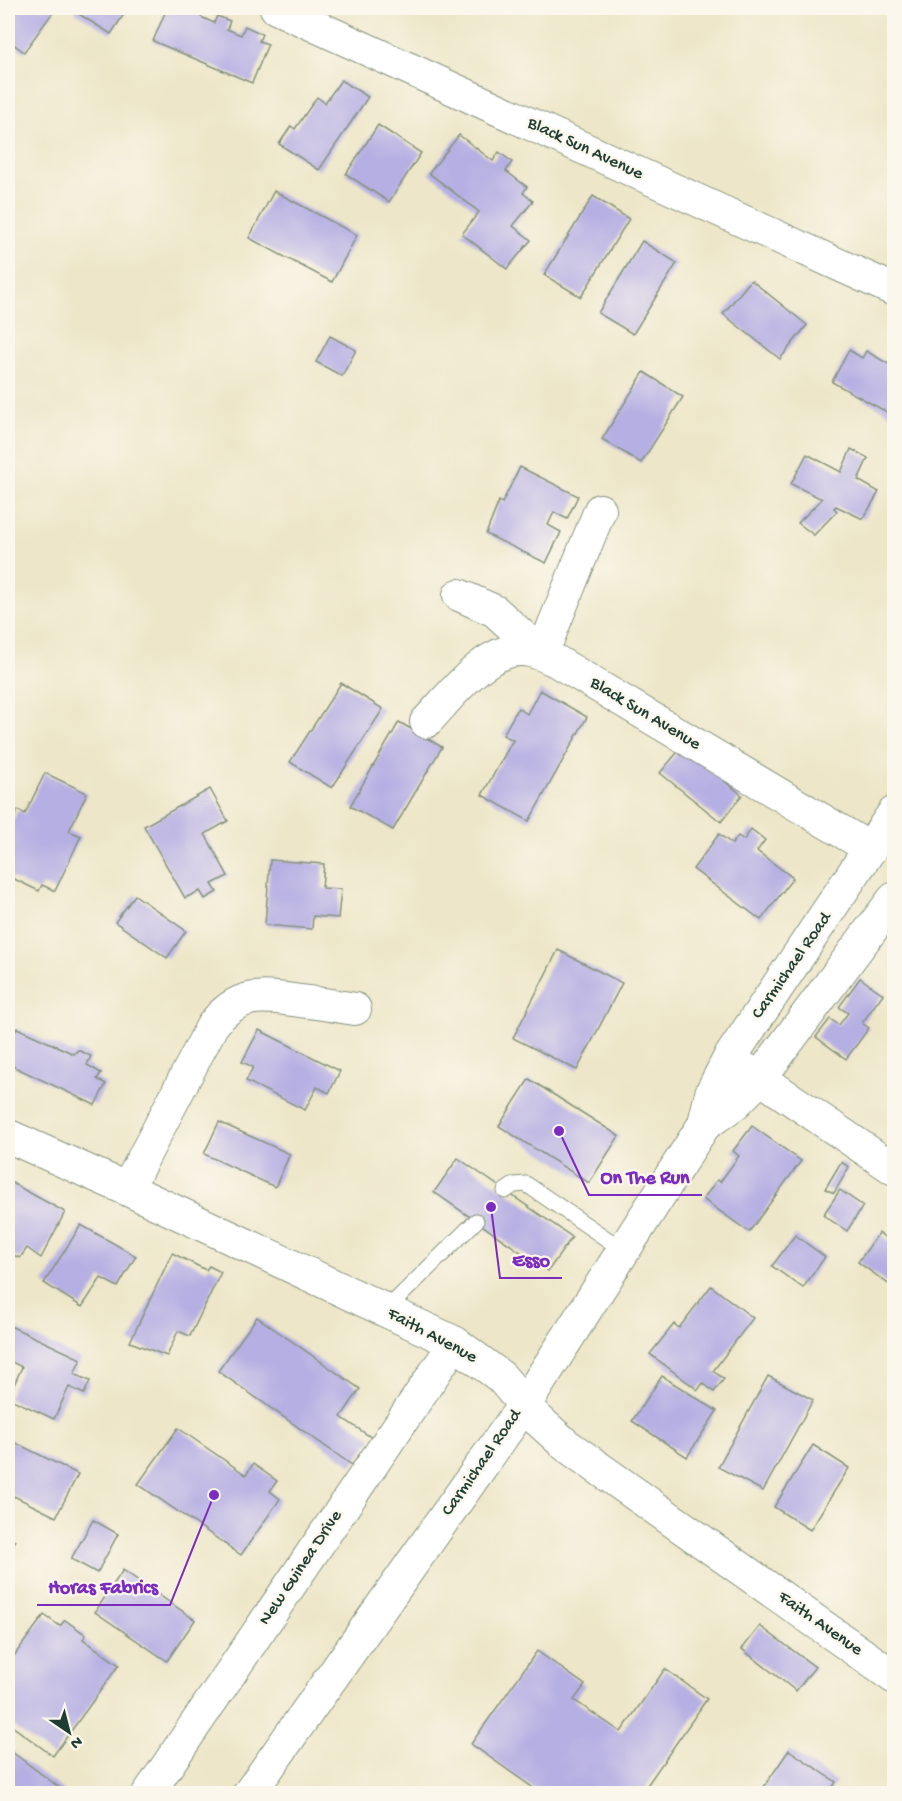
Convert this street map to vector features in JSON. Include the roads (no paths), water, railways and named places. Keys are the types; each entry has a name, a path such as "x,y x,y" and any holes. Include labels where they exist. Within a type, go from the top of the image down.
{"main road":[{"name":"Carmichael Road","path":"256,1791 525,1404 704,1125 712,1092 729,1059 883,855 894,813"},
{"name":"Carmichael Road","path":"704,1125 735,1103 760,1078 894,898"},
{"name":"Faith Avenue","path":"8,1136 455,1343 501,1377 536,1418 566,1445 894,1677"}],"street":[{"name":"Black Sun Avenue","path":"276,8 894,290"},
{"path":"459,595 495,611 542,654 600,510"},
{"name":"Black Sun Avenue","path":"426,722 480,665 493,656 507,651 528,650 542,654 883,855"},
{"path":"126,1189 212,1026 220,1015 239,1002 264,996 355,1009"},
{"path":"729,1059 894,1169"},
{"name":"New Guinea Drive","path":"148,1794 455,1343"}],"lane":[{"path":"505,1191 514,1185 525,1184 623,1250"},
{"path":"385,1311 476,1221"}],"place":[{"name":"On The Run","path":"559,1131"},
{"name":"Esso","path":"491,1207"},
{"name":"Horas Fabrics","path":"214,1495"}]}
